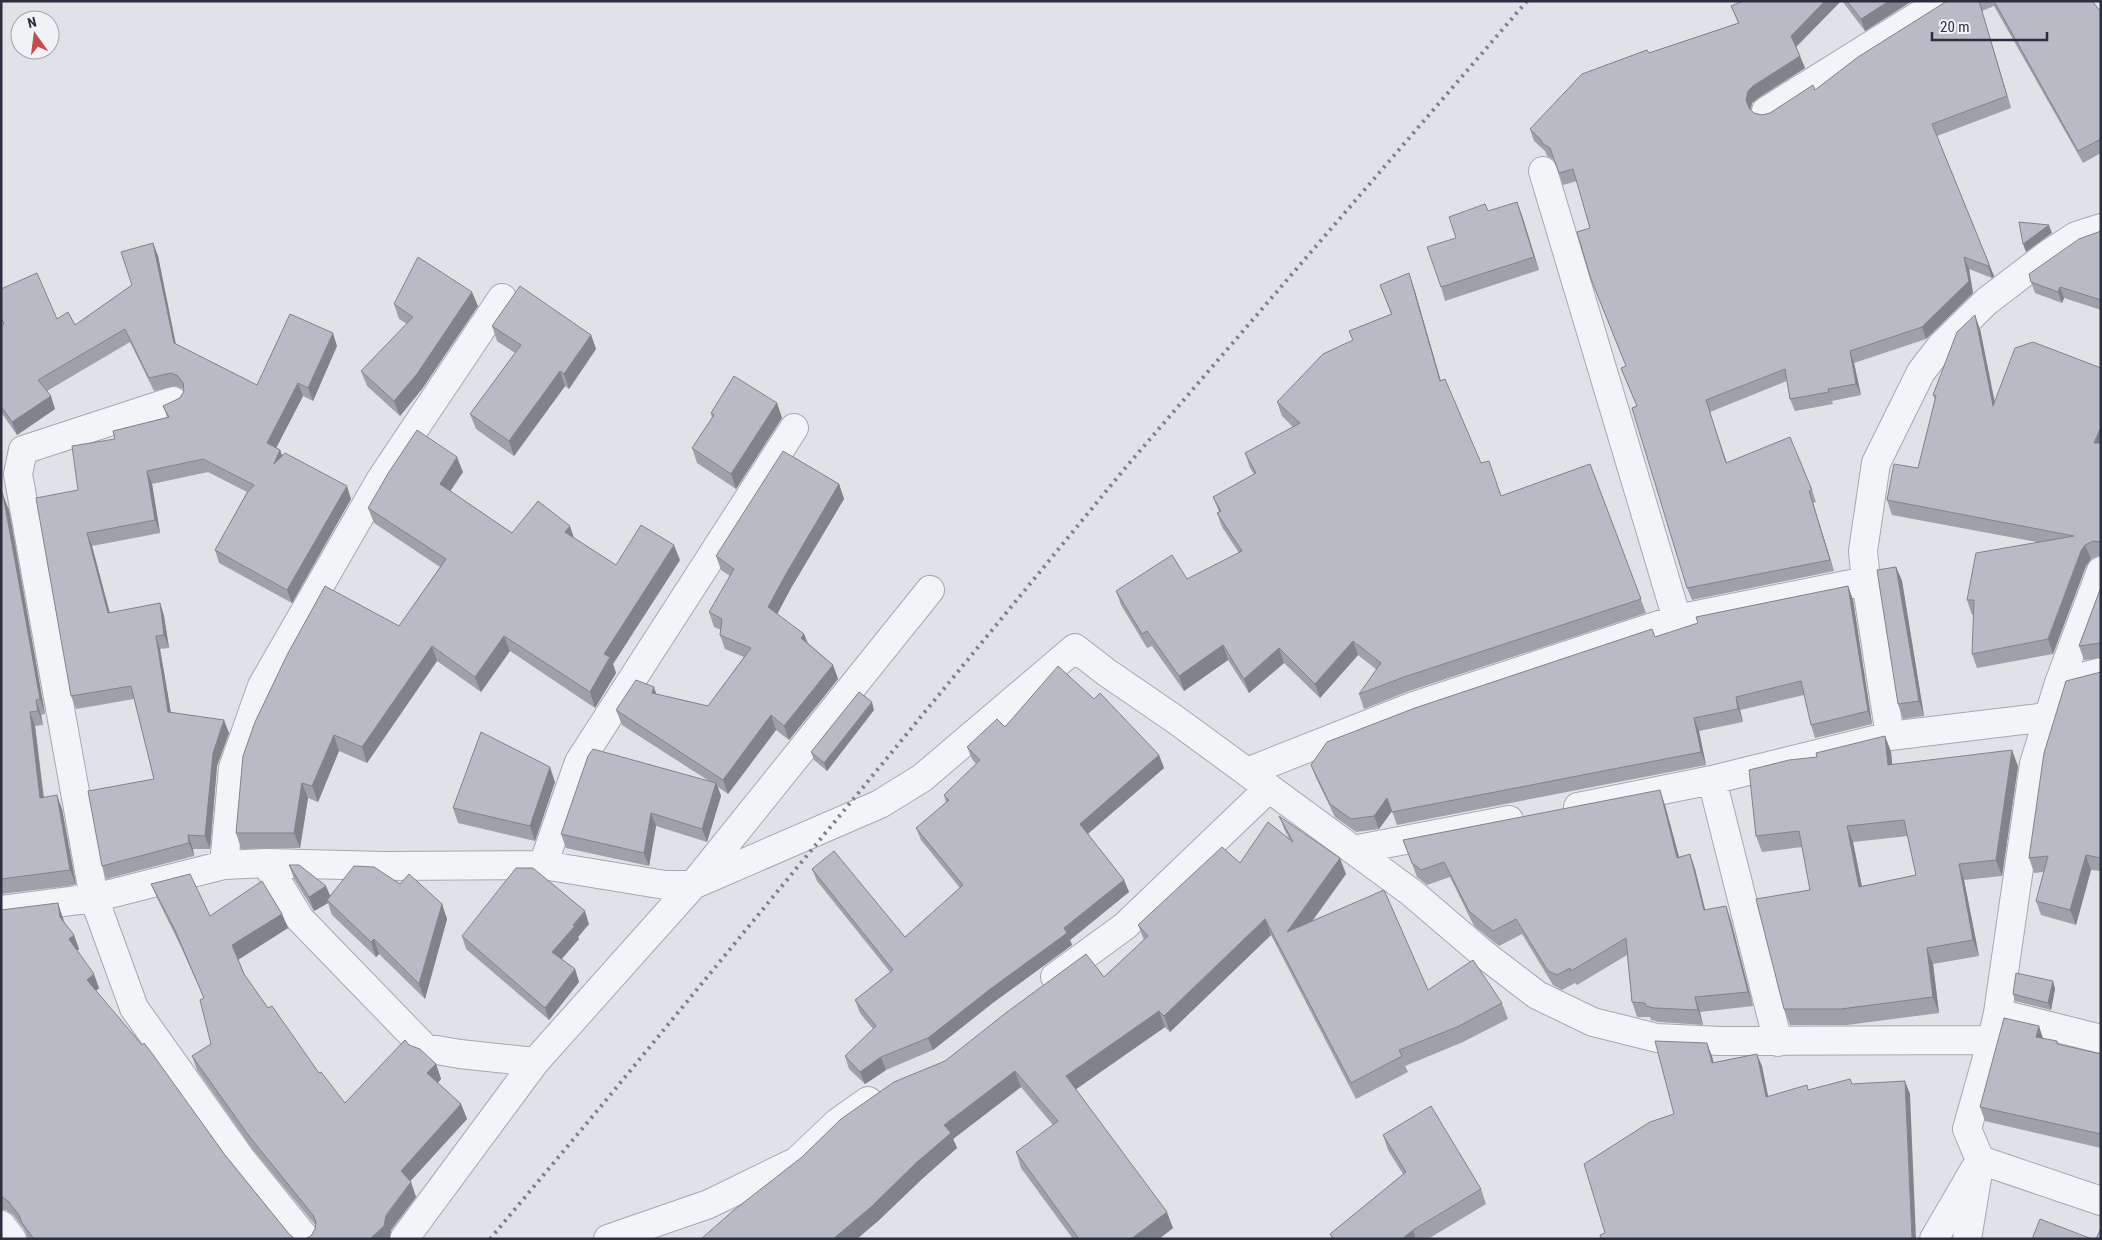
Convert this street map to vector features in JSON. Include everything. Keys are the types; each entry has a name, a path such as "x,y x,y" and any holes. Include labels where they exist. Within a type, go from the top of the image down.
{"street":[{"path":"1766,111 1942,1"},
{"path":"1543,171 1677,619"},
{"path":"1890,736 1863,551 1876,463 1921,372 1941,346 1986,302 2076,236 2101,228"},
{"path":"224,865 232,768 262,686 381,479 502,298"},
{"path":"172,401 22,450 18,474 94,898 134,1008 242,1160 306,1239"},
{"path":"543,865 579,762 794,428"},
{"path":"1967,1239 1980,1160 1967,1129 1998,1013 2034,764 2058,683 2101,571"},
{"path":"1034,993 1125,926 1258,780 1414,706 1677,619 1866,581"},
{"path":"404,1239 535,1062 692,885 930,590"},
{"path":"1,910 94,898 224,865 266,863 384,866 543,865 665,885 692,885 880,804 897,794 922,778 1074,648 1176,720 1412,893 1481,952 1537,995 1593,1022 1657,1038 1720,1042 1992,1040"},
{"path":"2058,683 2101,672"},
{"path":"1353,850 1712,780 1890,736 2047,717"},
{"path":"1712,780 1778,1042"},
{"path":"266,863 300,919 425,1048 460,1054 535,1062"},
{"path":"1998,1013 2101,1039"},
{"path":"608,1239 709,1204 797,1162 838,1123 892,1084"},
{"path":"1980,1160 2101,1202"},
{"path":"1934,1239 1980,1160"},
{"path":"1,1225 12,1239"}],"building":[{"path":"1743,1 1825,1 1791,36 1800,56 1748,91 1746,100 1749,108 1754,113 1762,115 1770,113 1813,85 1815,90 1858,57 1947,1 1979,1 2007,96 1932,124 1989,264 1988,266 1964,257 1969,281 1922,327 1850,351 1856,384 1828,389 1829,392 1790,399 1785,369 1706,400 1726,463 1790,437 1812,490 1809,491 1830,560 1687,588 1632,408 1637,406 1621,368 1626,366 1591,279 1577,232 1590,228 1573,169 1559,173 1550,148 1543,144 1530,129 1582,74 1647,50 1649,53 1739,23 1731,6"},
{"path":"1847,1 1889,1 1861,19"},
{"path":"1994,1 2092,1 2101,12 2101,139 2078,151"},
{"path":"1517,202 1534,257 1441,287 1427,247 1456,238 1449,217 1485,204 1488,211"},
{"path":"2019,222 2049,225 2023,244"},
{"path":"2101,231 2101,300 2060,287 2058,292 2031,282 2029,274 2079,239"},
{"path":"153,243 174,343 257,385 290,314 333,333 308,388 298,383 267,443 280,450 274,464 285,453 347,486 287,590 215,550 247,493 254,485 203,459 147,471 155,520 87,533 108,613 160,603 164,635 156,636 168,712 224,720 213,753 205,836 188,835 189,843 102,866 88,791 154,779 131,686 71,696 36,498 78,490 72,446 115,439 113,431 169,417 163,406 180,398 184,391 183,383 178,376 171,373 149,378 125,329 38,380 51,396 12,422 1,406 1,326 4,324 1,317 1,289 37,273 57,319 68,312 75,325 132,285 121,252"},
{"path":"418,257 472,292 417,374 394,401 361,371 413,317 394,304"},
{"path":"1409,273 1440,381 1445,379 1481,463 1489,461 1501,496 1590,464 1641,599 1404,677 1359,694 1381,663 1353,641 1315,684 1279,648 1244,679 1223,645 1179,676 1147,631 1142,634 1116,591 1172,555 1187,579 1242,551 1217,513 1221,511 1213,497 1256,473 1245,453 1300,423 1277,402 1323,354 1353,340 1349,331 1392,314 1380,285"},
{"path":"520,286 591,335 564,374 560,371 509,441 470,414 521,345 492,326"},
{"path":"1975,315 1993,406 2015,348 2033,342 2101,368 2101,427 2094,443 2101,443 2101,542 2093,541 2085,545 2081,551 2048,639 1972,654 1974,600 1967,600 1976,553 2074,536 1887,500 1894,464 1918,468 1936,396 1933,395 1957,332"},
{"path":"734,376 777,403 731,474 692,448 714,415 711,413"},
{"path":"417,430 457,457 440,484 512,533 538,501 570,526 565,532 616,565 641,525 674,545 604,654 610,657 590,692 504,636 475,677 432,646 362,747 334,735 312,786 302,783 294,833 236,833 243,756 255,722 287,655 325,586 399,626 446,559 368,508"},
{"path":"783,451 839,484 768,607 804,634 801,638 833,665 784,726 771,715 723,780 616,710 636,680 654,687 652,693 708,706 751,648 720,635 722,619 709,612 734,569 716,556"},
{"path":"1,490 40,699 36,700 38,711 30,712 40,798 57,795 70,870 1,879"},
{"path":"1896,567 1919,701 1898,704 1877,570"},
{"path":"1848,586 1868,711 1811,725 1801,681 1736,697 1738,709 1694,718 1701,752 1392,812 1387,798 1374,816 1351,819 1330,804 1311,765 1327,742 1415,708 1652,629 1655,637 1698,623 1696,617"},
{"path":"2101,587 2101,643 2079,646"},
{"path":"1058,666 1094,699 1100,693 1159,755 1080,824 1124,880 1064,928 1067,933 989,990 928,1038 881,1057 860,1072 845,1056 876,1026 855,1000 893,970 812,869 834,851 905,937 963,885 916,828 949,800 944,795 980,760 967,747 997,719 1005,727"},
{"path":"2101,672 2101,858 2086,855 2070,910 2036,901 2048,856 2029,858 2044,753 2066,681"},
{"path":"859,692 872,702 824,763 811,752"},
{"path":"481,732 550,767 530,826 453,808"},
{"path":"1885,736 1888,765 2012,750 1996,860 1959,864 1973,940 1927,948 1933,997 1841,1009 1784,1009 1756,899 1810,890 1799,831 1756,836 1749,770 1789,760 1817,757 1816,753","holes":["1904,820 1916,875 1859,887 1847,826"]},
{"path":"593,749 716,783 702,829 651,813 644,853 561,834 588,756"},
{"path":"1660,790 1677,858 1690,854 1704,910 1726,906 1748,992 1695,997 1698,1010 1654,1008 1646,1006 1645,1003 1632,1002 1626,938 1571,971 1570,968 1557,975 1548,971 1516,919 1493,931 1469,911 1444,862 1421,870 1412,863 1403,840"},
{"path":"1279,816 1340,858 1287,932 1384,890 1428,990 1473,960 1502,1003 1457,1027 1399,1050 1402,1056 1351,1083 1265,919 1164,1016 1159,1011 1066,1076 1167,1212 1131,1239 1079,1239 1016,1152 1058,1121 1015,1071 944,1125 951,1133 916,1163 871,1207 833,1239 701,1239 734,1210 802,1157 841,1119 894,1082 945,1061 1007,1012 1086,954 1104,977 1148,936 1138,925 1222,847 1240,863 1268,822 1293,842"},
{"path":"289,865 299,865 326,886 309,897"},
{"path":"354,866 374,867 400,884 409,874 442,904 419,984 374,939 371,942 327,900"},
{"path":"516,868 533,868 585,911 573,925 575,926 552,952 575,969 545,1008 462,936"},
{"path":"190,874 210,916 262,881 282,914 232,945 244,974 268,1008 272,1006 319,1073 321,1072 345,1103 405,1040 409,1045 420,1049 436,1064 427,1073 461,1104 401,1171 411,1182 386,1215 384,1226 370,1239 305,1239 311,1236 315,1229 316,1222 313,1215 249,1136 192,1056 211,1044 200,1000 204,998 175,930 151,884"},
{"path":"58,903 60,917 74,935 69,939 94,974 87,980 142,1045 144,1043 225,1155 295,1239 34,1239 22,1223 19,1215 8,1201 1,1196 1,910"},
{"path":"2016,973 2053,981 2048,1003 2013,994"},
{"path":"2004,1018 2039,1026 2036,1037 2101,1054 2101,1134 1980,1107"},
{"path":"1655,1041 1707,1043 1712,1063 1757,1054 1766,1097 1807,1085 1808,1090 1850,1079 1852,1084 1905,1081 1912,1239 1601,1239 1600,1235 1605,1233 1584,1164 1650,1122 1674,1114"},
{"path":"1431,1106 1481,1189 1413,1230 1402,1239 1334,1239 1330,1234 1406,1172 1383,1135"},
{"path":"2040,1219 2092,1239 2032,1239"},
{"path":"2101,1228 2101,1239 2096,1239"}],"railway":[{"path":"490,1239 1126,467 1527,1"}]}
